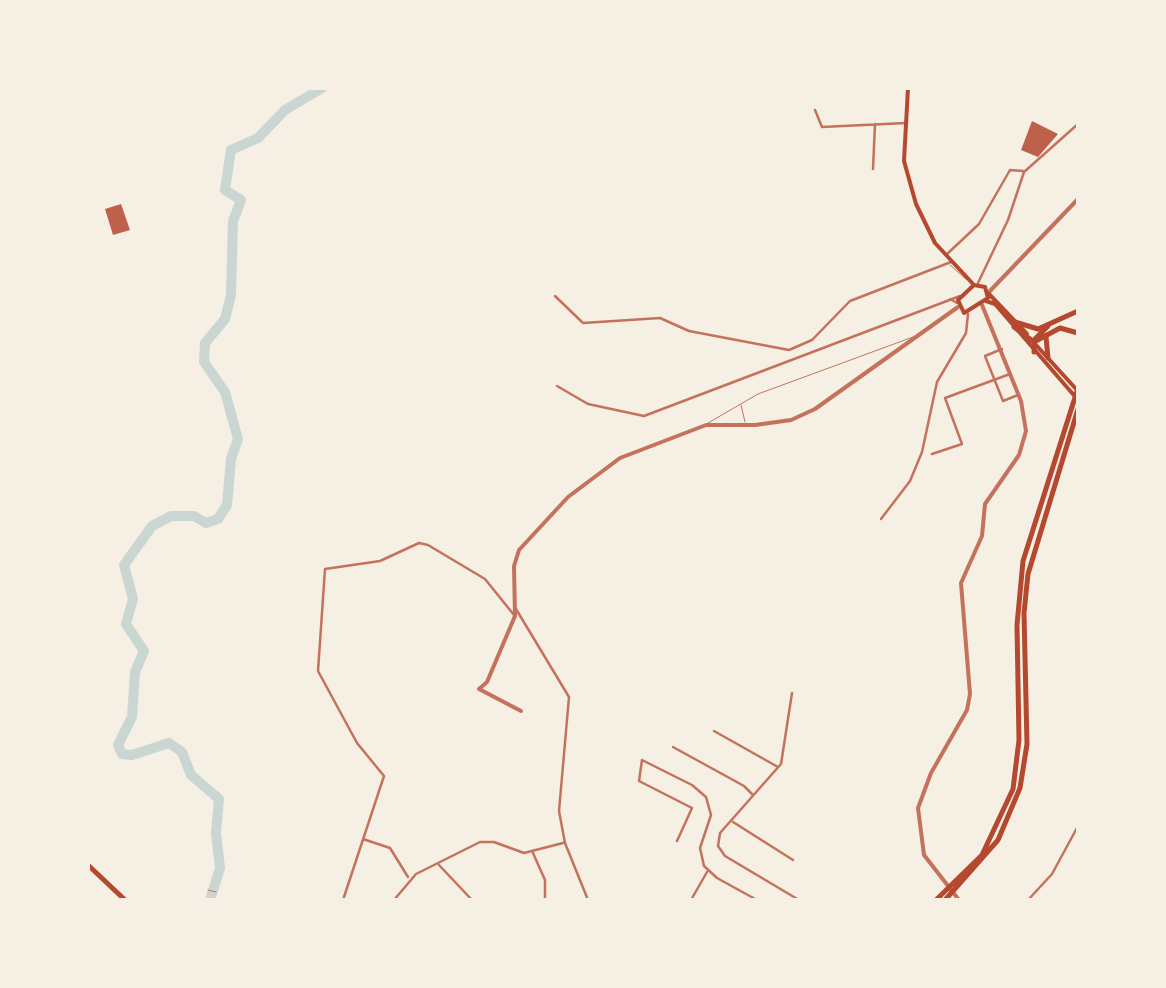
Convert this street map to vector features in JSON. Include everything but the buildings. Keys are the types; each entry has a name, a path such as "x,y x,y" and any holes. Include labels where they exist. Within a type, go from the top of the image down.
{"main road":[{"path":"908,88 904,161 926,230 967,280 988,291 1034,352 1078,400"},
{"path":"967,280 959,307 968,313 984,303 988,291"},
{"path":"963,294 976,285"},
{"path":"945,900 998,840 1020,788 1027,744 1024,613 1028,574 1078,390 1015,324 984,303"},
{"path":"1015,324 1032,330 1078,311"},
{"path":"1034,352 1034,342 1050,324"},
{"path":"1034,342 1060,328 1078,333"},
{"path":"1048,334 1043,344 1048,358"},
{"path":"936,900 982,855 1012,788 1019,740 1017,625 1023,562 1075,412"},
{"path":"88,865 125,900"}],"street":[{"path":"815,110 822,127 907,123"},
{"path":"873,168 875,122"},
{"path":"976,285 1008,220 1024,172 1078,124"},
{"path":"946,255 979,224 1010,170 1024,172"},
{"path":"988,291 1078,199"},
{"path":"555,296 583,323 660,318 690,331 789,350 812,340 850,301 951,262"},
{"path":"558,386 588,404 644,416 963,294"},
{"path":"521,712 480,689 515,616 514,566 519,550 568,498 620,458 706,425 791,420 815,409 949,316 959,307 948,299"},
{"path":"959,900 934,870 918,840 918,808 931,774 966,710 970,694 961,583 982,536 988,496 1024,444 1026,417 984,303"},
{"path":"881,518 910,481 922,452 937,382 966,333 968,313"},
{"path":"1002,349 986,356 994,380 1003,402 1019,395"},
{"path":"932,454 962,444 945,398 1011,373"},
{"path":"344,900 384,776 357,743 318,670 325,569 380,561 420,543 486,579 515,616"},
{"path":"516,608 569,698 559,802 565,842 588,900"},
{"path":"792,693 779,768 718,838 720,852 798,900"},
{"path":"714,731 779,768"},
{"path":"673,747 744,786 754,796"},
{"path":"677,841 692,808 639,781 642,760 692,785 706,797 711,815 700,848 707,871 757,900"},
{"path":"732,821 793,860"},
{"path":"1028,900 1052,874 1078,826"},
{"path":"362,838 390,848 409,879"},
{"path":"394,900 409,879 488,840 516,852 532,852 565,842"},
{"path":"532,852 544,880 545,900"},
{"path":"438,864 472,900"},
{"path":"691,900 707,871"}],"lane":[{"path":"706,425 742,402 926,332"},
{"path":"742,402 740,410 748,425"},
{"path":"208,890 216,892"}],"waterway":[{"path":"210,900 220,868 216,833 219,799 191,775 182,752 169,743 132,755 122,754 118,745 132,717 135,672 144,651 126,624 133,599 124,565 152,526 171,516 194,516 206,523 218,519 227,505 231,459 238,439 225,392 204,362 205,343 225,319 231,295 233,221 241,200 225,190 231,150 258,138 285,110 322,88"}]}
